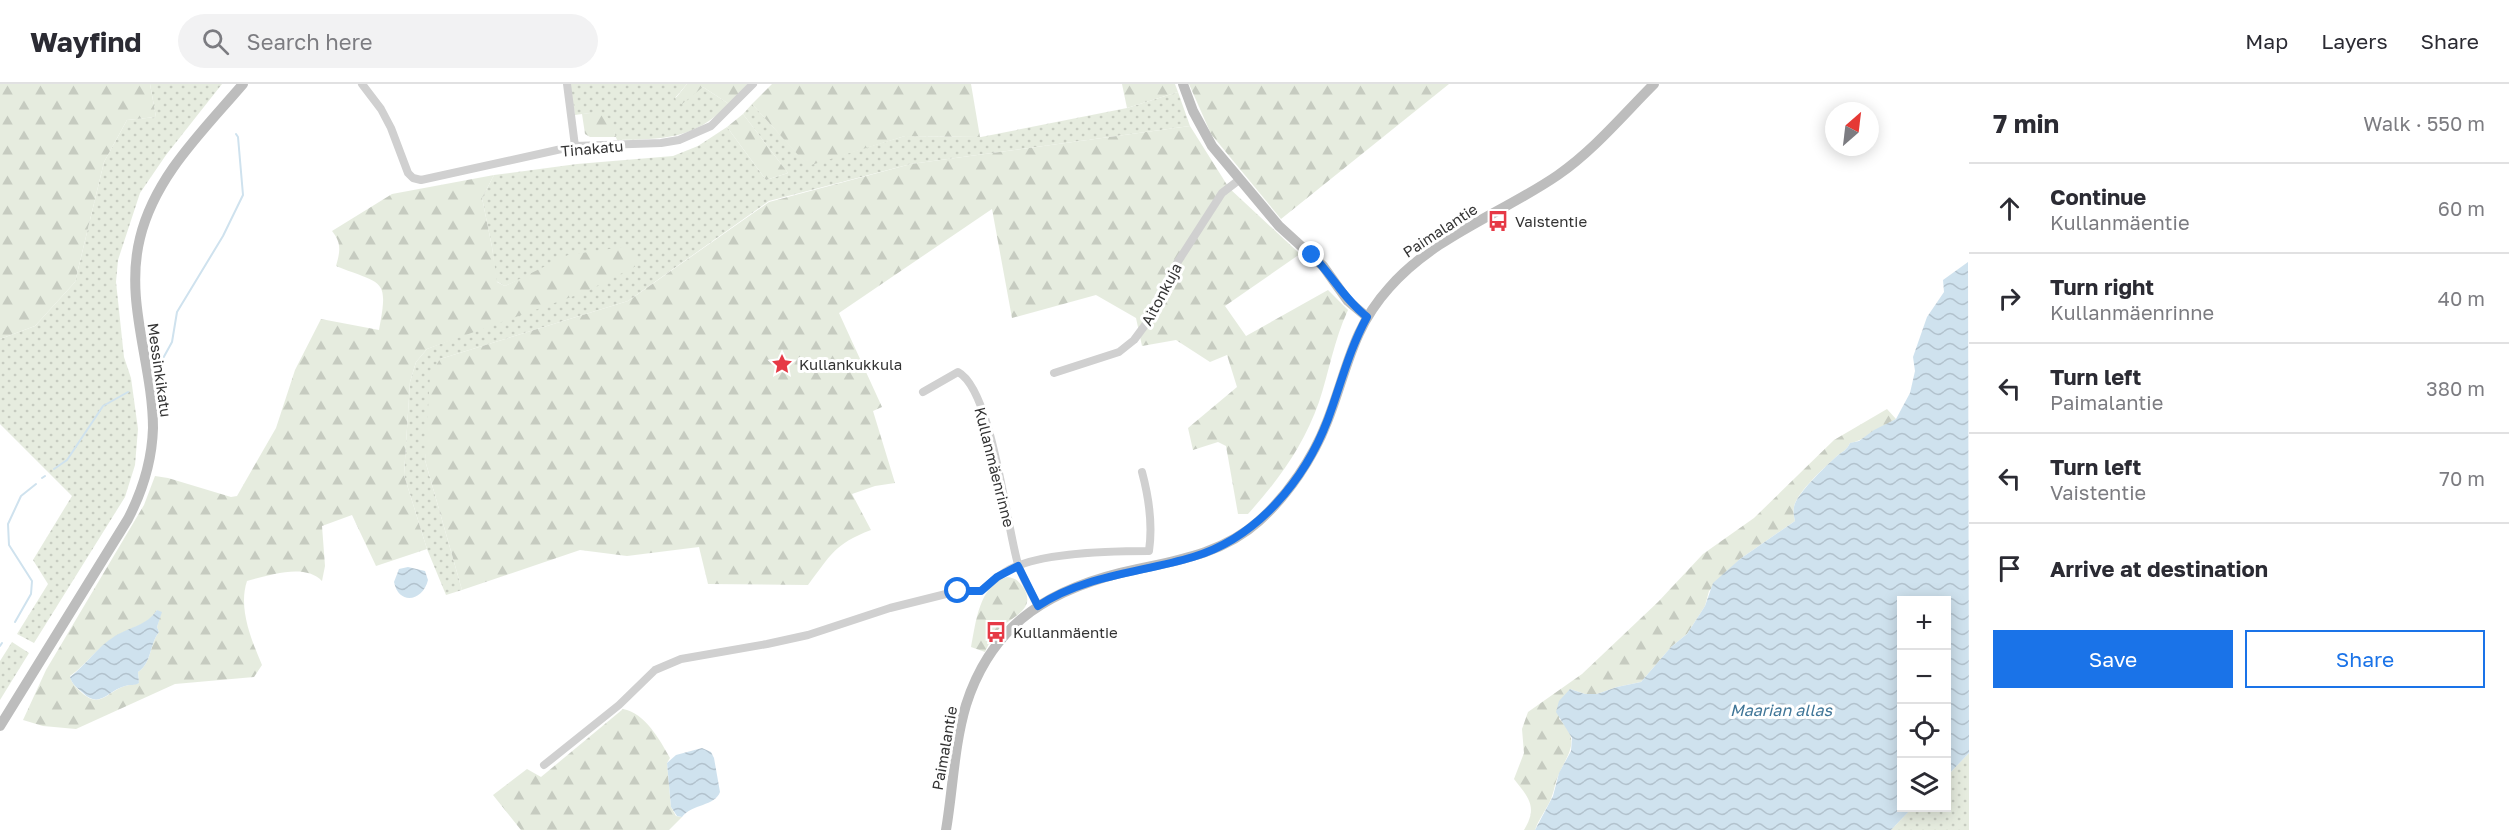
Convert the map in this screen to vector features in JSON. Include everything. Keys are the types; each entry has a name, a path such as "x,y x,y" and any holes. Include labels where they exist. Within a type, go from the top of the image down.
{"street":[{"name":"Messinkikatu","path":"0,726 128,519 142,490 150,459 153,428 135,293 140,238 153,201 167,175 243,84"},
{"name":"Tinakatu","path":"362,84 381,109 399,147 406,170 412,178 425,179 575,146 661,144 679,140 711,126 753,84"},
{"path":"567,84 575,146"},
{"path":"1183,84 1193,111 1212,146 1279,226 1323,266 1348,301 1367,317"},
{"name":"Paimalantie","path":"946,830 960,729 971,694 999,641 1015,623 1038,606 1078,585 1202,554 1233,540 1258,522 1290,487 1315,448 1328,419 1348,356 1367,317 1383,294 1406,270 1442,244 1533,191 1572,164 1654,84"},
{"name":"Aitonkuja","path":"1054,373 1119,352 1134,340 1154,314 1177,263 1222,193 1239,180"},
{"name":"Kullanmäenrinne","path":"923,392 958,372 972,385 987,424 1018,566 1038,606"},
{"path":"544,765 619,705 655,670 681,659 808,635 890,608 958,591 981,591 997,577 1018,566 1088,553 1149,551 1151,533 1149,507 1142,472"}],"green space":[{"path":"0,84 150,84 156,117 127,120 104,162 75,282 35,326 0,339"},
{"path":"150,84 222,84 166,155 140,193 118,260 116,282 124,357 131,378 138,429 135,465 125,497 34,643 17,634 48,584 33,560 72,496 0,424 0,339 35,326 75,282 104,162 127,120 156,117"},
{"path":"570,84 687,84 675,98 703,87 729,104 703,125 690,131 663,138 617,140 610,124 603,116 592,113 575,115"},
{"path":"687,84 748,84 729,104 703,87 682,104 675,99"},
{"path":"772,84 971,84 980,137 905,136 808,166 752,104"},
{"path":"1122,84 1175,84 1178,92 1127,108"},
{"path":"1189,84 1449,84 1281,219 1211,134"},
{"path":"1178,92 1190,126 911,164 769,201 628,301 440,359 425,460 462,590 446,595 427,549 404,475 410,382 416,362 427,349 489,325 516,281 505,286 496,281 482,198 494,175 577,164 673,156 698,146 727,127 766,180 788,173 743,114 752,104 808,165 905,136 981,137 1127,108"},
{"path":"598,112 610,119 616,137 590,137 585,134 582,114"},
{"path":"743,114 788,173 766,180 727,127"},
{"path":"1190,126 1229,188 1300,254 1225,306 1246,336 1328,290 1348,310 1335,344 1319,402 1306,433 1270,489 1248,514 1238,514 1226,446 1218,442 1193,450 1188,428 1237,387 1227,355 1210,362 1176,340 1142,346 1136,318 1096,295 1012,318 992,209 839,313 882,407 873,411 895,483 875,486 852,494 871,530 849,540 834,551 808,585 708,584 699,547 627,556 580,550 462,590 425,460 430,376 440,359 628,301 769,202 911,164"},
{"path":"494,175 482,198 497,282 505,286 568,255 623,247 642,263 585,292 427,349 416,362 410,382 404,475 427,549 376,566 352,515 322,526 325,566 322,581 306,573 287,572 247,581 245,613 262,665 254,677 175,684 76,729 43,726 23,720 46,670 144,505 155,476 231,497 237,496 276,428 295,370 321,319 379,330 382,291 373,281 336,266 339,248 332,231 392,194","holes":["157,610 161,613 157,627 159,632 146,664 138,672 139,683 119,688 99,699 88,697 74,685 70,676 105,644 144,623"]},
{"path":"1887,409 1896,419 1866,437 1850,443 1812,480 1796,501 1795,521 1740,559 1709,591 1705,606 1687,634 1671,647 1641,682 1597,694 1585,694 1570,689 1559,719 1570,733 1571,746 1550,800 1535,830 1524,830 1530,815 1530,803 1514,779 1524,753 1522,729 1528,712 1582,674 1658,602 1703,554 1754,518 1834,440"},
{"path":"1007,577 1016,580 1023,587 1027,595 1025,607 995,633 985,652 971,647 977,616 985,596 998,581"},
{"path":"12,642 29,653 0,700 0,661"},
{"path":"623,709 645,722 657,736 670,758 667,763 671,807 676,816 682,817 669,830 521,830 493,795 527,769 541,777"},
{"path":"1969,753 1969,830 1891,830 1908,812 1951,812 1951,772"}],"water":[{"name":"Maarian allas","path":"1968,262 1969,753 1951,772 1951,596 1897,596 1897,812 1908,812 1891,830 1535,830 1553,796 1559,773 1571,751 1572,738 1556,712 1559,701 1570,689 1585,694 1597,694 1641,682 1671,647 1687,634 1705,606 1713,583 1740,559 1795,521 1796,501 1819,473 1850,443 1859,441 1896,419 1910,393 1915,371 1913,357 1927,317 1944,292 1943,280"},
{"path":"408,567 425,571 428,580 421,593 411,598 401,595 394,582 399,569"},
{"path":"157,610 162,612 157,627 159,632 146,664 138,672 139,683 119,688 99,699 88,697 74,685 70,677 103,645 115,636 143,623"},
{"path":"702,748 711,752 714,758 720,792 713,800 691,810 682,817 677,816 671,807 667,763 676,755"}],"waterway":[{"path":"164,386 161,362 172,342 177,312 223,236 243,195 236,134"},
{"path":"54,469 67,460 103,406 128,392"},
{"path":"15,622 31,594 32,581 9,545 8,524 21,496 36,484"}],"place":[{"name":"Vaistentie","path":"1498,221"},
{"name":"Kullankukkula","path":"782,364"},
{"name":"Kullanmäentie","path":"996,632"}],"route":[{"path":"958,591 981,591 997,577 1018,566 1038,606 1078,585 1207,552 1233,540 1258,522 1290,487 1315,448 1328,419 1348,356 1367,317 1348,301 1323,266 1312,255"}]}
